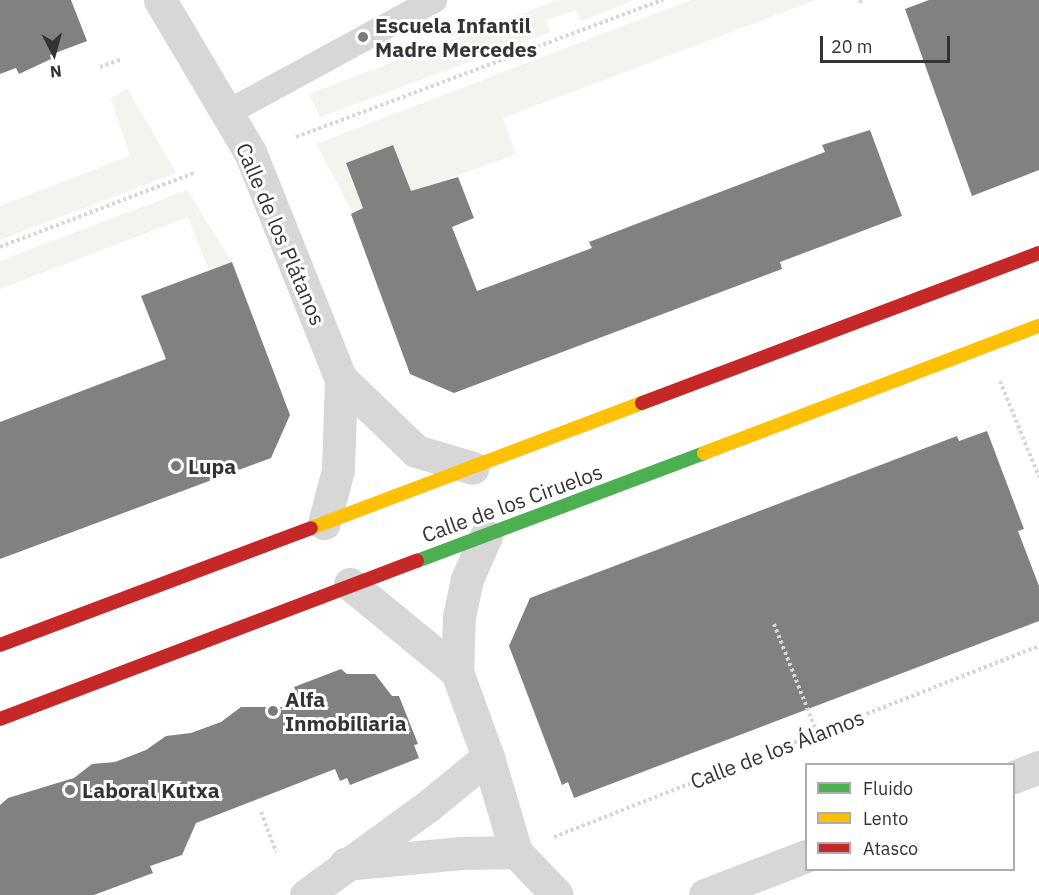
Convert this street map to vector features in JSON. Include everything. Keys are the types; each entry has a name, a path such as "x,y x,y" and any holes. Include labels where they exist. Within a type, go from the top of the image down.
{"main road":[{"path":"0,645 1039,253"},
{"name":"Calle de los Ciruelos","path":"0,719 350,584 486,536 1039,326"}],"street":[{"name":"Calle de los Plátanos","path":"160,0 250,152 341,379 338,470 324,523"},
{"name":"Calle de los Plátanos","path":"341,379 416,451 473,468"},
{"path":"486,536 467,579 459,616 457,672 488,757 516,852 557,895"},
{"path":"350,584 457,672"},
{"path":"306,895 344,864 428,806 488,757"},
{"path":"1015,777 1039,767"},
{"path":"344,864 461,853 516,852"},
{"path":"705,895 805,857"}],"lane":[{"path":"227,113 434,0"}],"path":[{"path":"296,137 663,0"},
{"path":"860,0 862,6"},
{"path":"100,67 122,59"},
{"path":"0,247 196,172"},
{"path":"1000,380 1039,477"},
{"path":"774,624 817,733"},
{"name":"Calle de los Álamos","path":"516,852 1039,646"},
{"path":"261,812 276,852"}],"shaded area":[{"path":"558,0 634,0 581,21 576,10 546,20 550,32 320,117 309,94"},
{"path":"691,0 816,0 503,118 516,154 353,213 316,144"},
{"path":"127,88 176,173 0,240 0,206 130,156 111,99"},
{"path":"187,190 232,262 209,271 188,217 0,289 0,261"}],"building":[{"path":"0,0 71,0 87,41 50,55 51,59 19,74 16,68 0,74"},
{"path":"929,0 1039,0 1039,170 972,196 905,9"},
{"path":"870,130 902,216 780,262 782,269 454,393 410,374 351,214 363,208 346,163 393,145 411,191 458,177 474,218 452,227 477,291 592,248 589,242 825,152 822,145"},
{"path":"232,262 290,415 271,458 0,559 0,422 166,359 141,296"},
{"path":"987,431 1024,529 1018,531 1039,586 1039,621 574,798 568,782 562,785 509,646 530,598 957,436 959,441"},
{"path":"341,669 347,674 375,674 392,696 399,696 418,744 414,745 419,758 350,785 347,778 340,781 335,769 196,823 182,855 150,866 153,873 94,895 0,895 0,805 8,798 74,778 92,764 115,762 146,750 166,736 191,733 221,722 241,707 302,707 294,687"}],"traffic: fast":[{"path":"417,561 704,453"}],"traffic: slow":[{"path":"704,453 1039,326"},
{"path":"311,528 642,403"}],"traffic: jam":[{"path":"642,403 1039,253"},
{"path":"0,645 311,528"},
{"path":"0,719 417,561"}],"place":[{"name":"Escuela Infantil Madre Mercedes","path":"363,37"},
{"name":"Lupa","path":"176,466"},
{"name":"Alfa Inmobiliaria","path":"273,711"},
{"name":"Laboral Kutxa","path":"70,790"}]}
